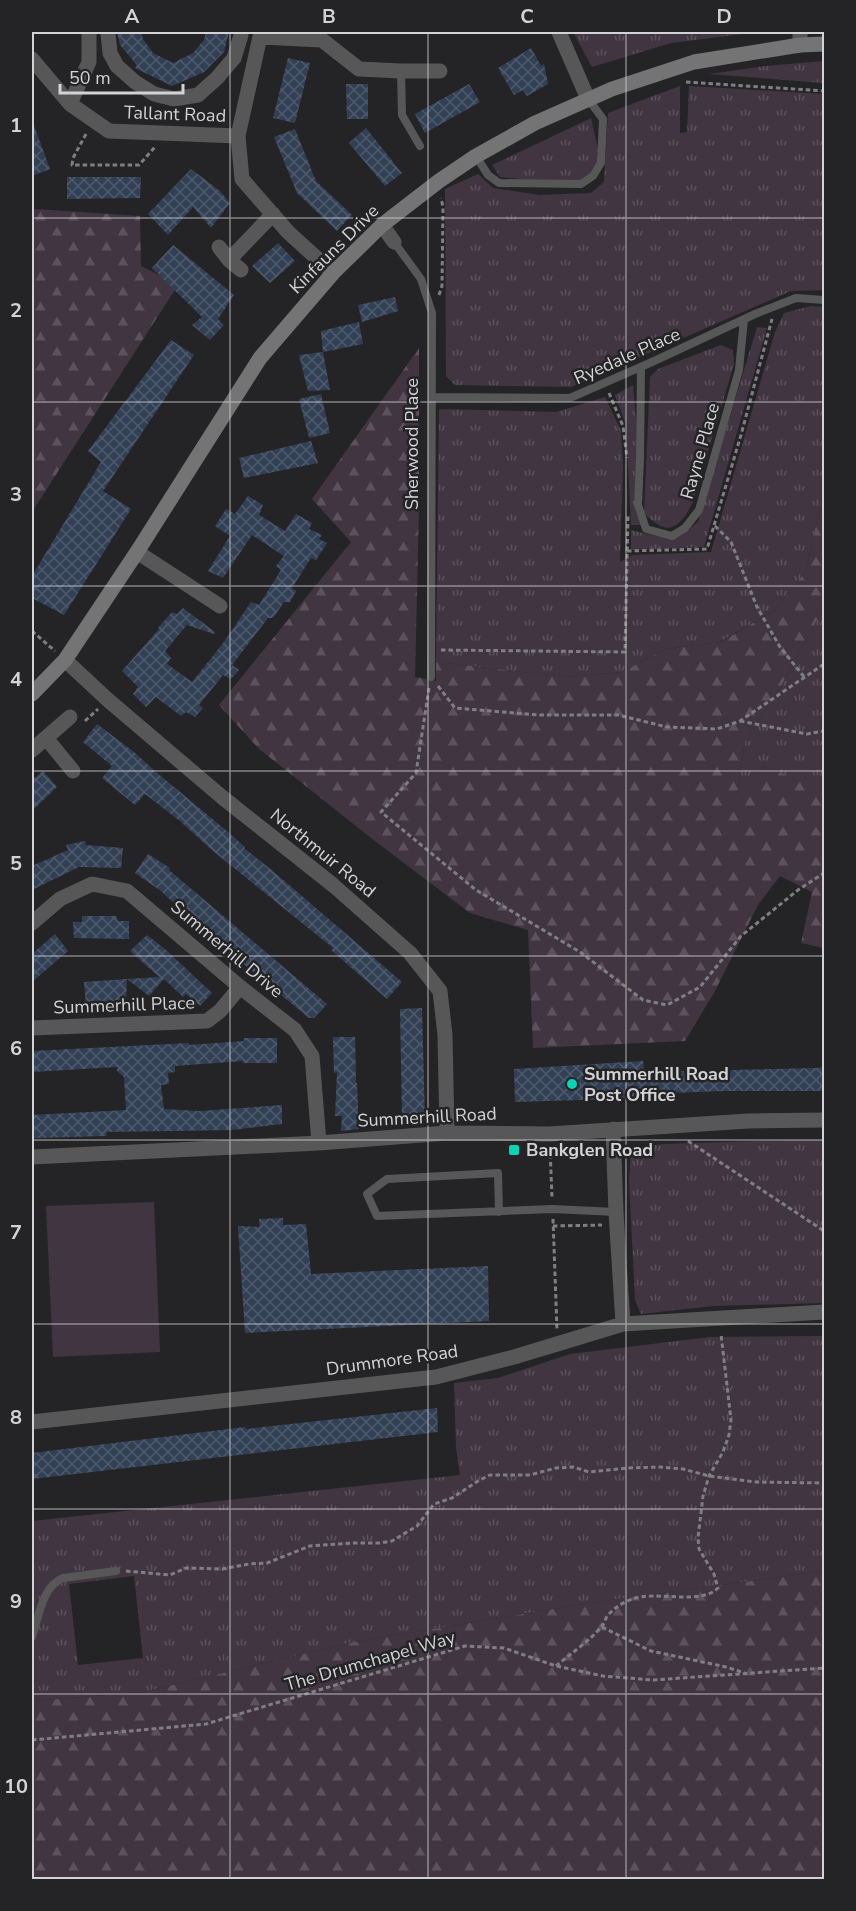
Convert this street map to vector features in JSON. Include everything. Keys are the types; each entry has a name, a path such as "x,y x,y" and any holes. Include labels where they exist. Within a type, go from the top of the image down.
{"street":[{"path":"70,104 89,62 89,32"},
{"path":"559,32 588,99"},
{"path":"108,34 110,53 117,66 135,82 154,94 174,99 198,95 217,78 234,58 241,35"},
{"path":"333,273 288,232 242,178 238,136 261,34 322,40 359,69 440,70"},
{"name":"Kinfauns Drive","path":"32,694 66,660 260,358 333,273 382,225 476,156 535,123 588,99 638,79 694,62 800,38 825,44"},
{"name":"Tallant Road","path":"32,58 70,104 109,131 238,136"},
{"path":"234,58 255,66"},
{"path":"89,62 114,60"},
{"path":"219,248 235,265 273,214"},
{"name":"Sherwood Place","path":"382,225 394,242"},
{"path":"137,552 220,606"},
{"name":"Northmuir Road","path":"66,660 108,700 333,885 410,953 440,991 445,1035 447,1133"},
{"path":"32,750 70,717"},
{"path":"46,738 73,771"},
{"name":"Summerhill Drive","path":"32,923 60,899 92,884 127,891 240,987 295,1030 312,1056 319,1143"},
{"name":"Summerhill Place","path":"32,1028 207,1021 220,1011 240,987"},
{"name":"Summerhill Road","path":"32,1157 319,1143 447,1133 549,1134 667,1125 825,1120"},
{"path":"613,1129 623,1324"},
{"name":"Drummore Road","path":"32,1422 436,1377 623,1324 825,1312"}],"lane":[{"path":"401,71 402,115 420,146"},
{"path":"476,156 488,175 499,183 581,184 593,176 601,163 603,119 588,99"},
{"name":"Sherwood Place","path":"394,242 421,279 432,313 431,677"},
{"name":"Ryedale Place","path":"432,397 570,398 744,319 796,298 825,300"},
{"name":"Rayne Place","path":"640,368 638,505 646,529 672,536 685,528 699,510 739,370 744,319"},
{"path":"499,1212 498,1173 387,1179 367,1194 377,1216 499,1212 552,1209 616,1218"},
{"path":"32,1637 46,1593 55,1581 116,1571"}],"path":[{"path":"685,82 825,91"},
{"path":"94,120 73,158 72,165 139,165 155,148 156,133"},
{"path":"432,313 442,286 443,207 439,181"},
{"path":"605,383 623,426 627,459"},
{"path":"431,650 625,652 628,516"},
{"path":"714,526 730,542 758,607 780,647 805,678"},
{"path":"32,631 66,660"},
{"path":"431,677 455,708 538,715 618,715 667,727 717,729 740,721 825,664"},
{"path":"431,677 416,772 381,812 476,890 580,952 644,999 667,1005 700,987 741,936 798,890 825,873"},
{"path":"740,721 807,734 825,731"},
{"path":"667,1125 690,1143 813,1224 825,1229"},
{"path":"549,1134 558,1344"},
{"path":"553,1226 616,1218"},
{"path":"556,1666 602,1626 618,1606 652,1594 701,1596 712,1593 718,1588 714,1574 699,1549 698,1538 703,1496 709,1476 729,1435 731,1420 719,1317"},
{"path":"116,1571 170,1575 186,1568 222,1569 267,1563 310,1546 380,1544 392,1541 417,1526 435,1504 452,1498 490,1474 530,1475 556,1468 573,1467 589,1472 660,1467 756,1482 825,1483"},
{"path":"602,1626 651,1651 718,1665 747,1674"},
{"name":"The Drumchapel Way","path":"32,1740 206,1724 465,1646 504,1648 556,1666 603,1676 653,1680 825,1668"}],"green space":[{"path":"573,32 759,32 671,43 592,67"},
{"path":"824,61 824,83 709,74 765,66"},
{"path":"680,86 680,133 687,132 689,86 824,94 824,290 791,291 571,387 455,385 446,376 445,189 478,174 493,188 539,195 591,193 604,182 608,113"},
{"path":"591,118 601,163 593,176 577,184 500,177 492,165"},
{"path":"35,209 140,216 141,266 178,285 32,512 32,211"},
{"path":"811,306 824,307 824,488 806,571 776,609 720,642 666,649 622,672 566,677 436,662 439,409 556,412 605,397 621,431 623,466 620,562 632,555 711,552 775,332 784,313"},
{"path":"757,327 767,328 704,547 631,550 631,530 666,537 681,534 698,522"},
{"path":"721,345 733,350 734,364 693,502 678,524 666,528 652,521 644,513 650,377 658,369"},
{"path":"419,348 419,506 415,677 436,681 436,662 566,677 622,672 666,649 721,642 776,609 806,571 824,488 824,607 779,690 745,741 737,795 765,766 821,790 824,788 824,948 801,943 812,892 780,876 758,905 715,991 685,1041 533,1048 528,930 470,913 258,748 219,705 351,542 312,499"},
{"path":"633,385 637,433 635,510 641,525 631,525 626,425 615,395"},
{"path":"824,607 824,788 821,791 765,766 737,796 745,741 779,690"},
{"path":"824,1140 824,1303 713,1306 641,1314 635,1300 629,1182 631,1148 664,1144"},
{"path":"154,1202 160,1352 53,1357 46,1206"},
{"path":"824,1336 824,1571 589,1603 349,1643 143,1692 32,1701 32,1521 460,1475 456,1448 454,1383 498,1378 570,1354 710,1337","holes":["134,1576 143,1658 78,1665 69,1584"]},
{"path":"824,1571 824,1879 32,1879 32,1701 143,1692 349,1643 589,1603"}],"building":[{"path":"117,32 141,32 153,53 173,63 193,53 204,40 206,32 229,32 224,52 204,72 172,86 135,68 137,65 120,45"},
{"path":"531,48 541,66 544,64 548,84 527,96 523,90 514,95 498,68"},
{"path":"288,58 310,63 295,123 273,118"},
{"path":"346,84 368,84 368,119 347,119"},
{"path":"469,84 480,102 425,133 415,114"},
{"path":"32,123 50,169 32,176"},
{"path":"366,128 402,173 385,186 349,143"},
{"path":"295,129 316,181 352,215 337,231 297,193 274,137"},
{"path":"191,169 220,191 230,203 211,228 193,207 168,235 148,214"},
{"path":"67,177 141,177 140,198 67,199"},
{"path":"278,243 295,261 270,283 252,266"},
{"path":"173,245 234,295 218,319 224,325 210,340 192,325 202,317 152,268"},
{"path":"395,297 398,311 362,322 358,305"},
{"path":"359,322 363,344 323,352 321,331"},
{"path":"171,340 194,355 103,491 131,509 64,615 32,598 32,576 101,462 88,451"},
{"path":"323,352 330,390 308,391 299,355"},
{"path":"321,394 330,433 309,438 299,399"},
{"path":"311,441 318,463 244,478 239,458"},
{"path":"248,496 263,505 259,515 285,531 296,514 312,523 309,529 322,535 319,539 327,543 316,560 311,558 292,588 296,591 290,602 284,602 273,618 268,618 232,665 239,670 231,679 223,675 199,705 203,708 195,717 186,712 181,716 156,697 146,707 133,694 138,687 122,671 172,612 177,614 183,608 215,632 214,634 187,625 165,651 171,658 167,664 192,682 224,642 251,602 259,605 281,570 276,566 284,556 252,535 223,578 208,571 230,536 215,526 226,509 235,514"},
{"path":"97,724 134,752 402,982 387,999 331,950 333,948 145,794 135,805 102,778 112,766 83,742"},
{"path":"43,771 57,787 32,811 32,780"},
{"path":"85,841 86,845 123,848 121,868 79,867 32,890 32,866 68,850 66,845"},
{"path":"148,854 170,868 169,870 327,1004 314,1018 309,1018 228,951 230,948 194,922 161,891 135,873"},
{"path":"82,916 116,916 118,921 129,921 129,939 74,938 73,922 82,922"},
{"path":"55,934 68,951 32,982 32,954"},
{"path":"147,935 212,993 200,1006 186,994 183,997 164,979 149,996 127,979 159,977 130,951"},
{"path":"127,979 126,1003 86,1005 84,982"},
{"path":"422,1008 425,1120 402,1122 400,1009"},
{"path":"333,1037 355,1037 359,1129 341,1131 342,1116 335,1116 337,1072 334,1073"},
{"path":"244,1038 277,1038 277,1063 243,1063 243,1061 175,1066 175,1072 168,1073 169,1084 161,1085 164,1109 199,1111 282,1105 282,1124 232,1130 107,1132 106,1136 34,1138 33,1115 126,1110 124,1077 117,1071 117,1067 32,1072 32,1051 189,1043 189,1045 244,1041"},
{"path":"643,1061 644,1071 731,1071 825,1067 825,1091 724,1091 645,1094 646,1098 515,1102 514,1069"},
{"path":"283,1218 283,1225 306,1224 311,1274 488,1266 489,1321 245,1333 238,1226 259,1227 259,1219"},
{"path":"437,1408 438,1432 32,1479 32,1453 245,1427 246,1429"}],"place":[{"name":"Summerhill Road Post Office","path":"572,1084"},
{"name":"Bankglen Road","path":"514,1150"}]}
